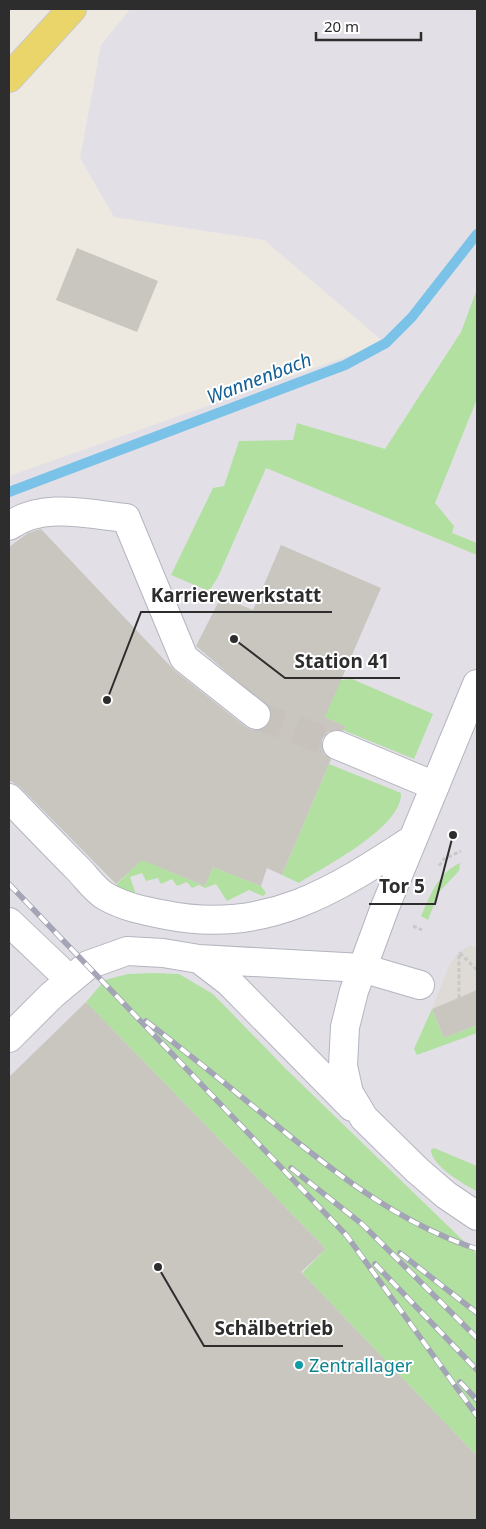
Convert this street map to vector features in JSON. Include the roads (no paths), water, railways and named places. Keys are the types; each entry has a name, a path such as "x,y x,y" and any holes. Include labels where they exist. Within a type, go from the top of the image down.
{"main road":[{"path":"9,78 72,9"}],"lane":[{"path":"9,526 19,519 56,511 126,518 184,658 256,715"},
{"path":"364,1118 349,1093 343,1066 345,1027 362,968 385,907 477,684"},
{"path":"337,745 434,786"},
{"path":"9,798 104,895 137,909 177,917 220,921 263,916 317,898 369,868 413,839"},
{"path":"9,922 70,980"},
{"path":"9,1038 88,965 127,951 163,953 199,959 362,968 420,986"},
{"path":"199,959 229,982 364,1118 477,1226"},
{"path":"446,1195 477,1216"}],"waterway":[{"name":"Wannenbach","path":"9,492 345,365 386,343 412,317 477,234"}],"tunnel":[{"path":"256,715 337,745"}],"railway":[{"path":"9,884 347,1236 477,1416"},
{"path":"146,1021 314,1155 365,1193 419,1225 477,1249"},
{"path":"291,1168 362,1224 477,1338"},
{"path":"400,1253 477,1313"},
{"path":"375,1264 477,1370"},
{"path":"460,1382 477,1400"}],"place":[{"name":"Station 41","path":"234,639"},
{"name":"Karrierewerkstatt","path":"107,700"},
{"name":"Tor 5","path":"453,835"},
{"name":"Schälbetrieb","path":"158,1267"},
{"name":"Zentrallager","path":"299,1365"}]}
